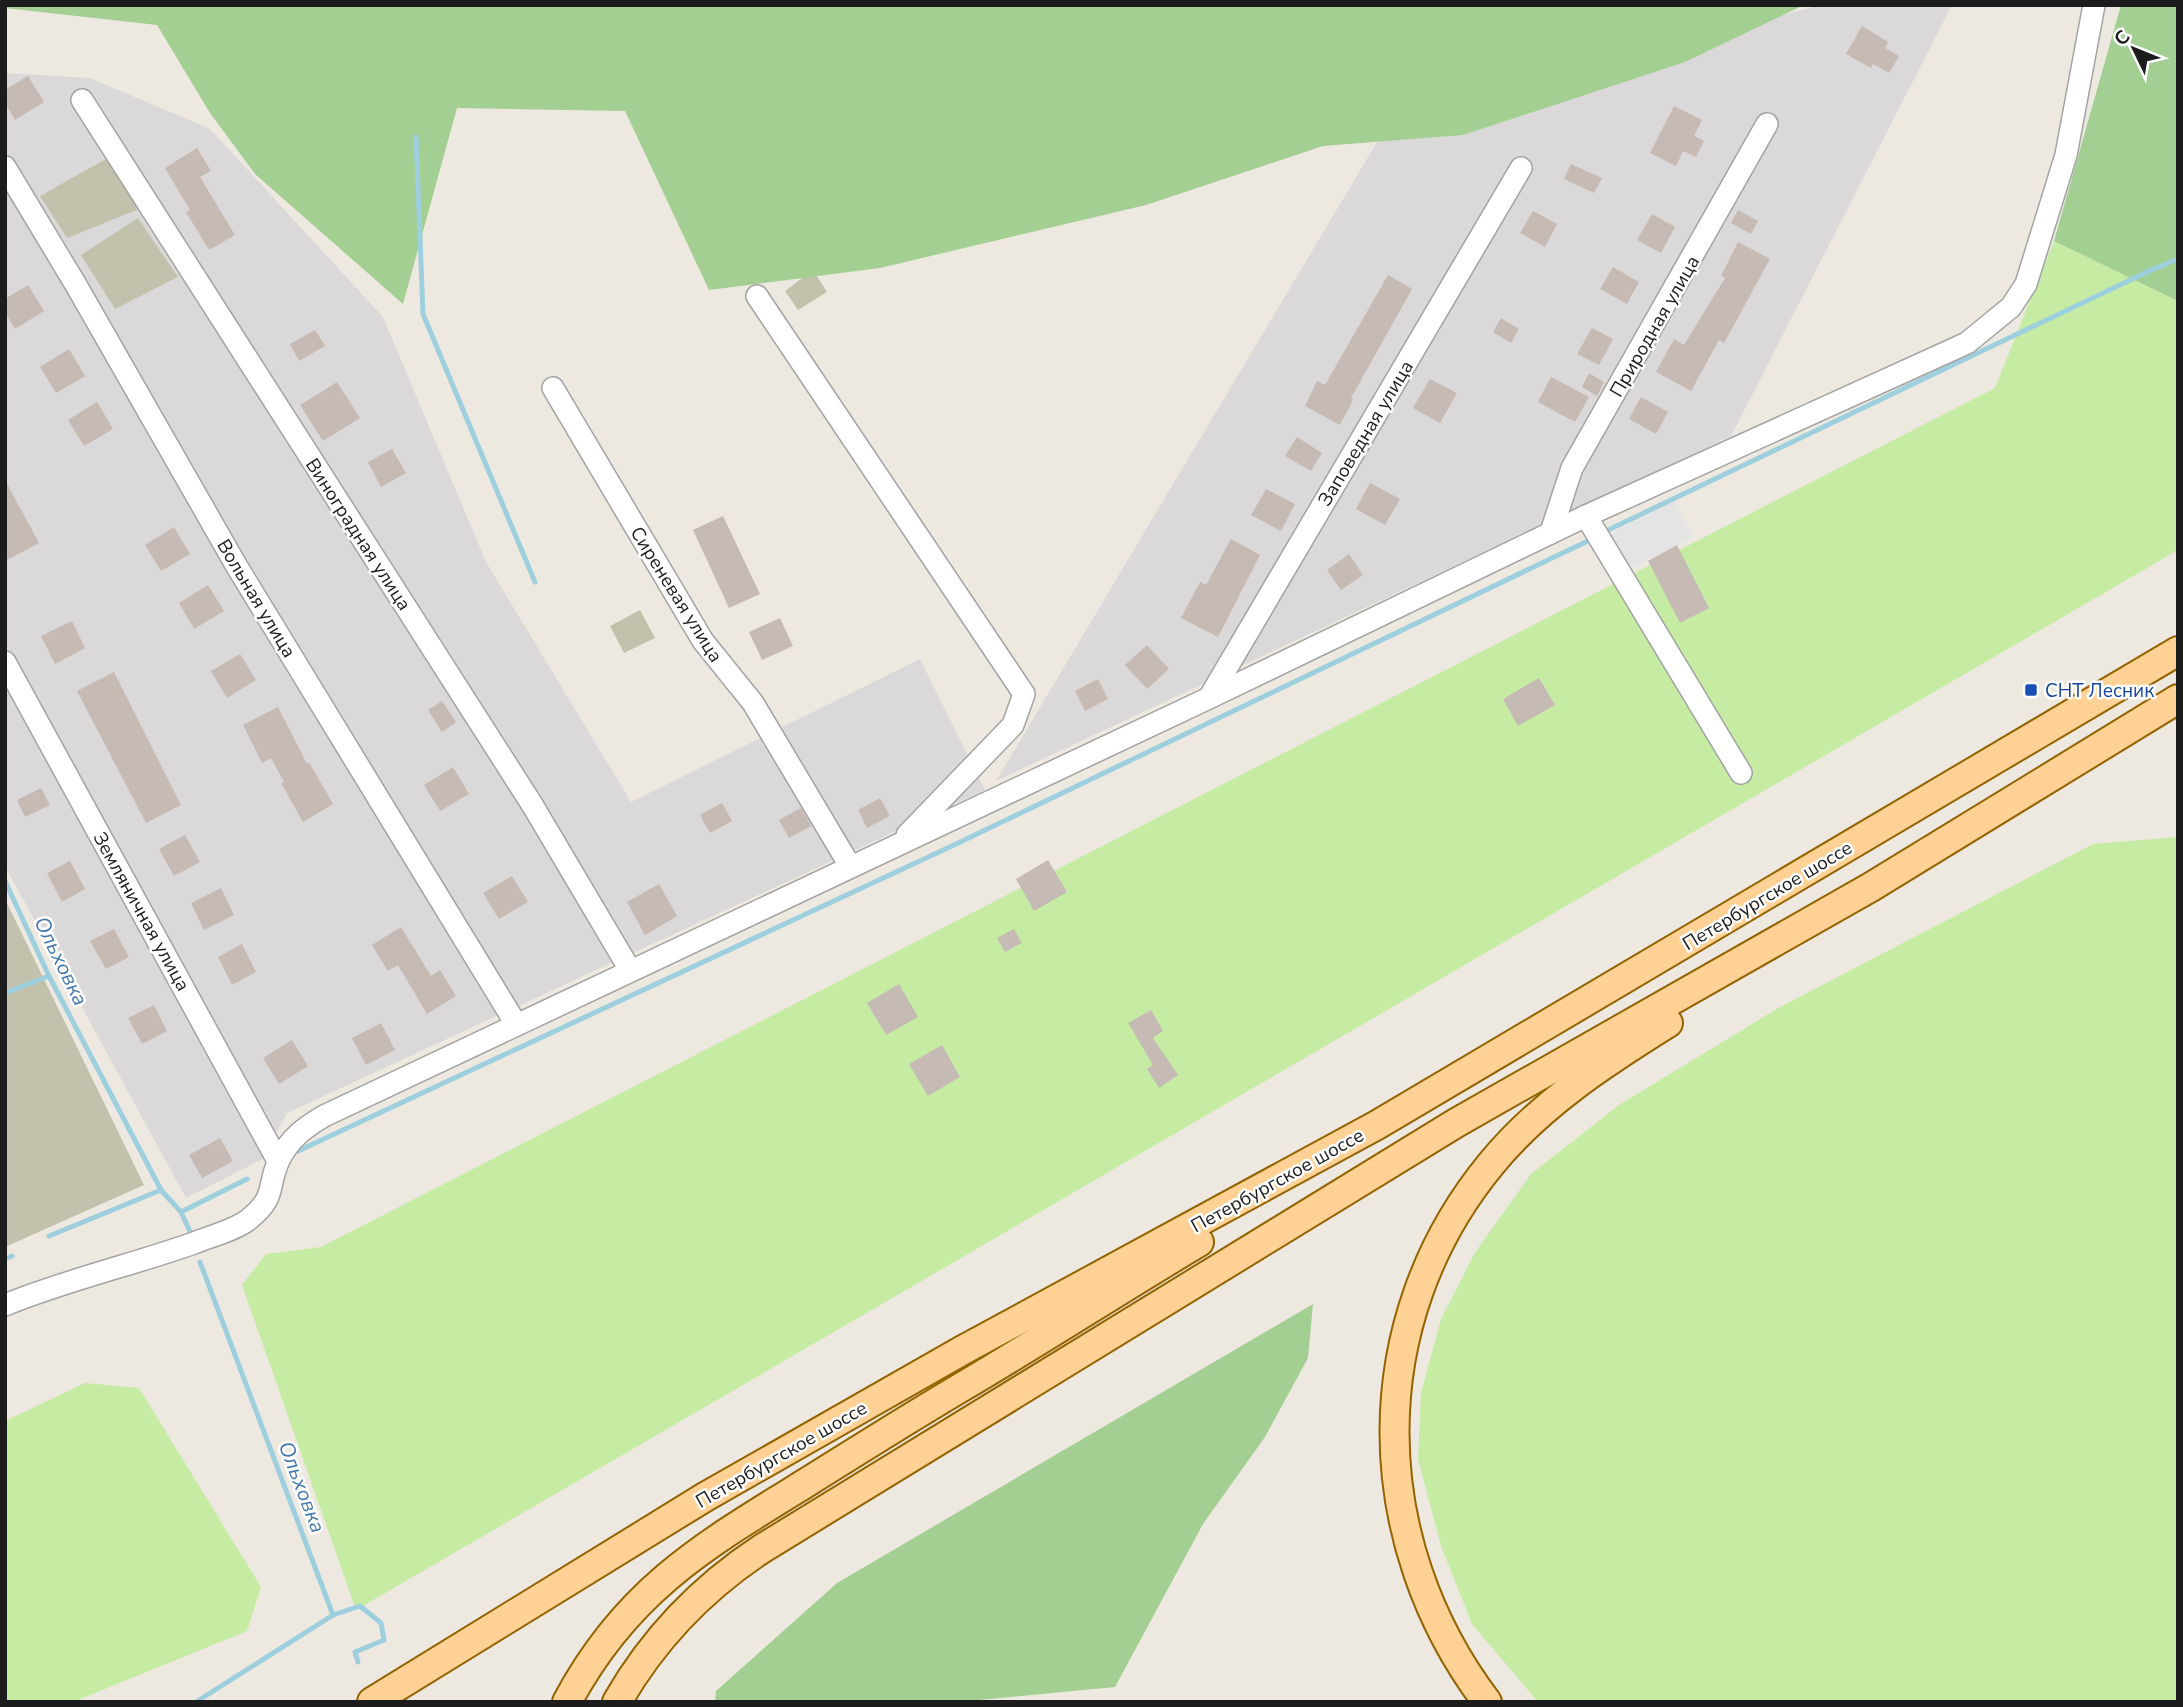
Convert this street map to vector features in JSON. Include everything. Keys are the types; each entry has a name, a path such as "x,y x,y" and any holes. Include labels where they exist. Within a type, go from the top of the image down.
{"main road":[{"name":"Петербургское шоссе","path":"372,1702 729,1483 963,1350 1377,1125 2178,651"},
{"name":"Петербургское шоссе","path":"617,1702 656,1643 700,1597 750,1557 837,1501 1455,1123 1871,887 2178,699"},
{"path":"1487,1702 1452,1652 1424,1593 1404,1531 1395,1467 1394,1412 1399,1370 1413,1306 1438,1246 1459,1208 1491,1164 1520,1132 1561,1096 1609,1060 1726,986 1871,887"},
{"path":"567,1702 586,1670 626,1617 660,1581 699,1550 892,1429 1292,1186 1377,1125"}],"street":[{"path":"5,1305 32,1294 162,1254 240,1225 260,1209 270,1196 278,1161 297,1133 324,1116 1209,698 1551,532 1594,529 1966,344 2011,307 2026,284 2066,155 2094,5"},
{"name":"Виноградная улица","path":"82,100 533,806 631,970"},
{"name":"Природная улица","path":"1551,532 1572,468 1767,124"},
{"name":"Вольная улица","path":"5,167 76,285 236,565 516,1024"},
{"name":"Заповедная улица","path":"1209,698 1521,167"},
{"path":"757,296 1024,694 1013,725 899,844"},
{"name":"Сиреневая улица","path":"553,388 703,641 753,703 850,866"},
{"path":"1594,529 1741,773"},
{"name":"Земляничная улица","path":"5,662 278,1161"}],"shaded area":[{"path":"1821,5 1952,5 1731,436 996,781 1392,117"},
{"path":"5,73 90,78 210,129 383,317 486,562 631,802 920,659 985,790 287,1113 261,1160 186,1198 5,866"},
{"path":"106,159 139,209 67,238 40,196"},
{"path":"138,218 178,277 115,309 81,255"},
{"path":"813,270 827,292 798,310 785,291"},
{"path":"1674,500 1693,537 1628,571 1609,535"},
{"path":"640,610 655,638 624,653 610,626"},
{"path":"5,899 144,1185 5,1247"}],"green space":[{"path":"5,5 1804,5 1685,62 1463,135 1323,146 1146,205 880,268 709,290 625,111 457,108 403,304 255,174 210,113 157,25 5,8"},
{"path":"2121,5 2178,5 2178,301 2054,241"},
{"path":"2054,241 2178,301 2178,550 356,1610 242,1285 266,1254 321,1247 1995,388"},
{"path":"2178,837 2178,1702 1538,1702 1472,1624 1441,1546 1418,1459 1421,1393 1441,1319 1474,1254 1531,1174 1619,1105 1780,1007 2093,844"},
{"path":"1313,1304 1308,1358 1265,1437 1203,1524 1115,1687 958,1702 715,1702 716,1691 837,1583"},
{"path":"85,1383 139,1388 261,1587 247,1631 73,1702 5,1702 5,1421"}],"building":[{"path":"1862,26 1888,42 1885,48 1899,56 1889,73 1873,64 1871,68 1846,54"},
{"path":"28,76 44,102 15,120 5,103 5,90"},
{"path":"1674,106 1702,120 1694,136 1704,141 1696,157 1683,151 1676,166 1650,153"},
{"path":"197,148 211,171 200,177 235,235 209,250 186,212 190,210 165,168"},
{"path":"1571,164 1602,178 1594,193 1564,179"},
{"path":"1738,210 1758,221 1751,234 1731,223"},
{"path":"1533,211 1557,224 1545,247 1520,233"},
{"path":"1652,214 1675,227 1661,253 1637,240"},
{"path":"1738,242 1770,259 1724,343 1719,340 1691,391 1656,372 1674,339 1684,345 1725,278 1721,276"},
{"path":"1613,267 1639,282 1627,304 1600,289"},
{"path":"1388,275 1412,289 1351,398 1353,400 1340,425 1305,406 1317,381 1325,385"},
{"path":"28,285 44,311 15,329 5,312 5,299"},
{"path":"1501,318 1519,329 1511,343 1493,332"},
{"path":"1592,328 1613,339 1599,365 1577,354"},
{"path":"315,330 325,346 299,361 290,344"},
{"path":"69,349 85,376 56,393 40,367"},
{"path":"1589,373 1604,382 1597,396 1582,387"},
{"path":"1551,377 1589,397 1575,422 1538,402"},
{"path":"1430,379 1457,393 1440,423 1413,408"},
{"path":"337,382 360,418 323,441 300,405"},
{"path":"1641,397 1668,412 1656,434 1629,419"},
{"path":"97,402 113,429 84,446 68,420"},
{"path":"1297,437 1322,453 1311,471 1285,456"},
{"path":"392,449 406,473 381,487 368,462"},
{"path":"5,480 39,543 5,561"},
{"path":"1370,483 1400,499 1385,525 1356,509"},
{"path":"1266,489 1295,504 1281,531 1251,515"},
{"path":"723,516 760,594 729,608 693,530"},
{"path":"174,527 190,554 161,571 145,545"},
{"path":"1231,539 1260,555 1218,637 1181,618 1200,582 1206,585"},
{"path":"1677,545 1709,608 1680,623 1648,561"},
{"path":"1349,554 1363,575 1341,590 1327,570"},
{"path":"208,585 224,611 194,629 179,603"},
{"path":"780,618 793,646 762,660 749,632"},
{"path":"72,621 85,648 55,664 41,636"},
{"path":"1147,645 1169,669 1147,689 1125,665"},
{"path":"240,654 256,680 227,698 211,671"},
{"path":"114,672 181,805 146,823 77,691"},
{"path":"1539,678 1555,705 1518,726 1503,699"},
{"path":"1098,679 1108,699 1085,711 1075,691"},
{"path":"442,701 456,722 442,732 428,710"},
{"path":"278,707 307,764 309,762 333,804 303,822 281,783 284,782 271,758 262,763 243,725"},
{"path":"453,767 469,794 440,811 424,785"},
{"path":"41,788 50,805 25,817 17,800"},
{"path":"880,798 890,816 867,828 858,810"},
{"path":"722,803 732,821 710,833 700,815"},
{"path":"801,808 811,826 789,838 779,820"},
{"path":"185,835 200,862 174,876 159,849"},
{"path":"1048,860 1067,892 1034,911 1016,879"},
{"path":"70,861 85,889 62,902 47,873"},
{"path":"512,876 528,902 499,919 483,893"},
{"path":"659,884 677,916 645,935 627,902"},
{"path":"221,888 234,915 204,930 191,903"},
{"path":"401,927 431,976 440,970 456,996 427,1014 398,965 388,971 372,945"},
{"path":"114,929 129,957 106,969 90,941"},
{"path":"1014,929 1022,943 1005,952 997,938"},
{"path":"242,944 256,972 232,985 218,957"},
{"path":"899,984 918,1017 886,1035 867,1003"},
{"path":"154,1005 167,1031 142,1044 128,1018"},
{"path":"1151,1010 1163,1031 1153,1038 1178,1075 1159,1088 1147,1069 1153,1065 1128,1023"},
{"path":"381,1023 395,1050 366,1065 352,1038"},
{"path":"292,1040 308,1066 279,1084 263,1058"},
{"path":"942,1045 960,1077 928,1096 909,1064"},
{"path":"220,1138 233,1161 202,1178 189,1155"}],"waterway":[{"path":"416,137 423,314 535,582"},
{"path":"1602,533 2178,259"},
{"path":"298,1151 954,845 1594,538"},
{"name":"Ольховка","path":"5,881 49,976 161,1190 181,1212 192,1236"},
{"path":"5,993 49,976"},
{"path":"181,1212 247,1179"},
{"path":"49,1236 161,1190"},
{"path":"5,1259 12,1256"},
{"name":"Ольховка","path":"200,1262 333,1615 360,1606 381,1623 384,1640 355,1652 358,1662"},
{"path":"196,1702 333,1615"}],"place":[{"name":"СНТ Лесник","path":"2031,690"}]}
